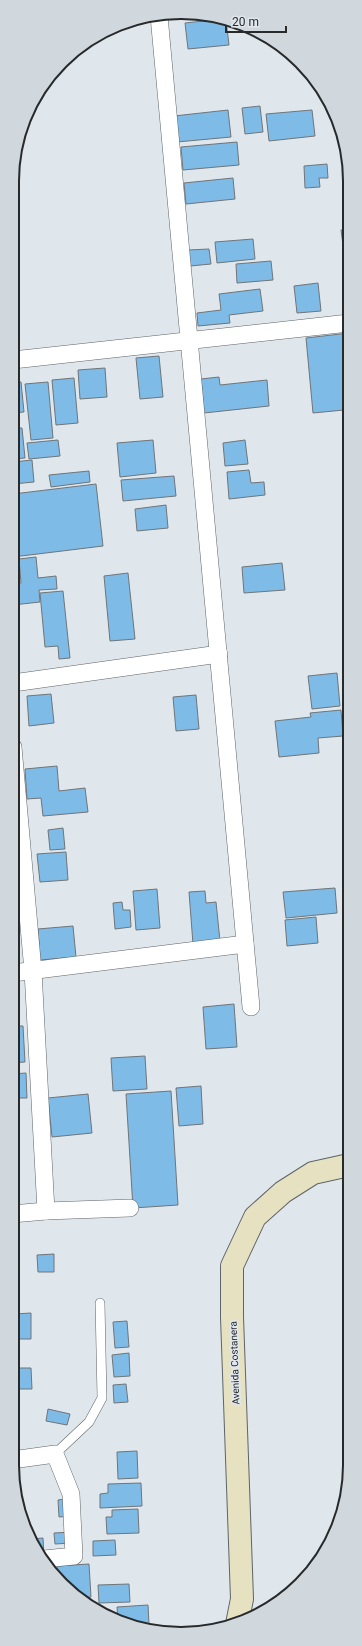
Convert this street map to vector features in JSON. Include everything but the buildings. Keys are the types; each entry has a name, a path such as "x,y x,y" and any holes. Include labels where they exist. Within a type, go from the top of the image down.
{"street":[{"path":"159,20 251,1007"},
{"path":"19,359 343,324"},
{"path":"19,682 219,654"},
{"path":"19,814 33,971 46,1211"},
{"path":"19,972 245,944"},
{"name":"Avenida Costanera","path":"239,1616 242,1599 232,1318 232,1266 255,1217 277,1197 313,1172 343,1166"},
{"path":"19,1213 130,1208"},
{"path":"19,1459 56,1454 71,1494 74,1556 48,1559"}],"lane":[{"path":"56,1454 89,1422 102,1398 100,1303"}]}
